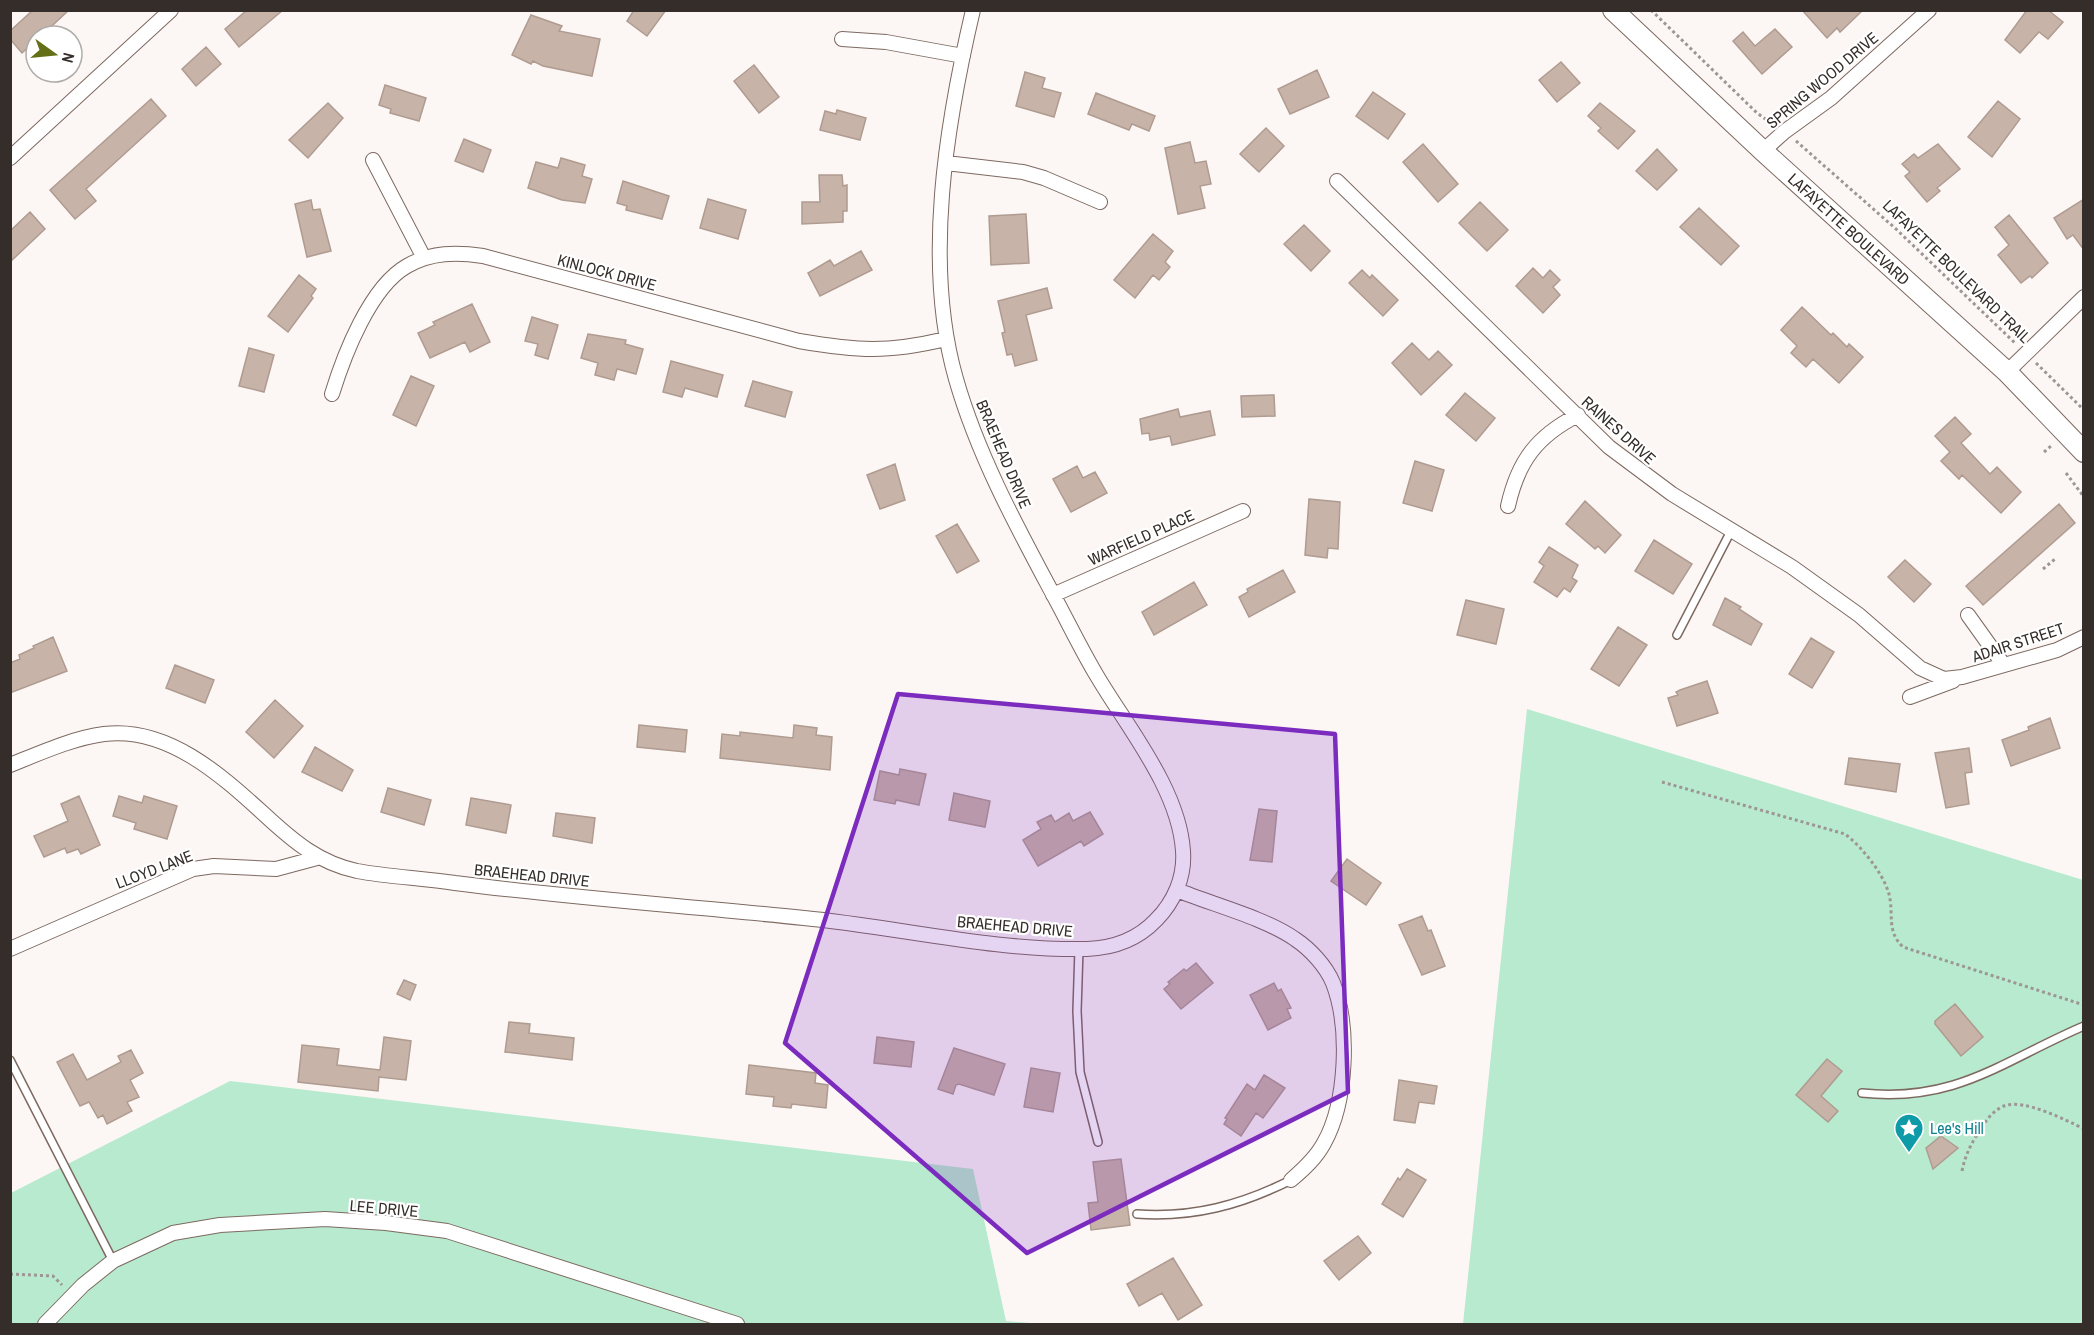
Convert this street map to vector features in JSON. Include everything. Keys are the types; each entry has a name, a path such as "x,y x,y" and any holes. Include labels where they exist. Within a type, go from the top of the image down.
{"main road":[{"name":"LAFAYETTE BOULEVARD","path":"1613,10 1763,151 2007,372 2084,452"}],"street":[{"path":"10,158 171,10"},
{"name":"BRAEHEAD DRIVE","path":"10,765 101,734 135,735 159,741 182,750 231,785 290,838 317,858 358,871 502,889 863,924 1008,945 1079,949 1112,946 1143,933 1159,917 1177,890 1183,871 1183,850 1172,804 1135,734 1095,674 998,486 969,418 946,339 941,285 946,163 963,56 974,10"},
{"name":"SPRING WOOD DRIVE","path":"1763,151 1784,132 1831,98 1929,10"},
{"path":"842,39 886,42 963,56"},
{"path":"373,160 424,258"},
{"path":"946,163 1023,172 1044,178 1100,202"},
{"name":"RAINES DRIVE","path":"1337,181 1609,447 1643,475 1792,567 1859,615 1920,668 1944,679"},
{"name":"KINLOCK DRIVE","path":"332,394 342,362 374,302 395,275 424,258 461,253 483,256 799,340 839,348 880,351 907,348 946,339"},
{"path":"2007,372 2084,297"},
{"path":"1508,506 1514,481 1529,454 1544,437 1578,415"},
{"name":"WARFIELD PLACE","path":"1053,594 1243,512"},
{"path":"1968,615 2003,664"},
{"name":"ADAIR STREET","path":"1910,697 1962,677 2056,650 2084,637"},
{"name":"ADAIR STREET","path":"1944,679 1962,677"},
{"name":"LLOYD LANE","path":"10,949 193,869 214,866 276,869 317,858"},
{"path":"1177,890 1275,928 1294,938 1314,955 1333,984 1341,1018 1344,1061 1342,1086 1325,1143 1312,1162 1291,1180"},
{"name":"LEE DRIVE","path":"45,1324 72,1295 113,1261 173,1233 220,1225 325,1219 386,1223 447,1231 471,1237 737,1324"}],"lane":[{"path":"1677,635 1732,529"},
{"path":"1079,949 1077,1011 1080,1072 1098,1143"},
{"path":"1862,1093 1914,1095 1944,1090 1971,1081 2084,1026"},
{"path":"10,1060 113,1261"},
{"path":"1137,1215 1192,1215 1220,1209 1255,1197 1291,1180"}],"path":[{"path":"1651,10 1757,113"},
{"name":"LAFAYETTE BOULEVARD TRAIL","path":"1811,151 2084,410"},
{"path":"2079,416 2084,410"},
{"path":"2044,452 2051,446"},
{"path":"2066,473 2084,497"},
{"path":"2043,569 2055,559"},
{"path":"1662,782 1845,834 1855,842 1884,880 1889,896 1892,931 1904,947 2084,1005"},
{"path":"1962,1171 1965,1155 1982,1126 1992,1113 2005,1105 2017,1105 2043,1111 2084,1129"},
{"path":"10,1274 53,1276 72,1295"}],"highlighted area":[{"path":"898,694 1335,734 1348,1092 1027,1253 785,1043"}],"green space":[{"path":"1527,709 2083,880 2083,1324 1463,1324"},
{"path":"230,1081 973,1169 1006,1321 1041,1324 11,1324 11,1193"}],"building":[{"path":"33,10 69,10 54,24 24,24 24,51 22,53 10,39 10,31"},
{"path":"247,10 283,10 239,47 225,29"},
{"path":"634,10 666,10 647,36 627,21"},
{"path":"1802,10 1863,10 1840,32 1837,28 1827,38"},
{"path":"2027,10 2048,10 2063,22 2048,39 2039,32 2020,53 2005,40"},
{"path":"531,15 562,26 559,31 600,39 592,76 543,66 533,61 531,64 512,55"},
{"path":"1775,29 1792,47 1762,74 1733,41 1743,32 1755,46"},
{"path":"206,47 221,64 196,86 182,69"},
{"path":"1561,62 1580,83 1557,102 1539,80"},
{"path":"754,65 779,97 759,113 734,81"},
{"path":"1317,70 1329,97 1290,114 1278,89"},
{"path":"1025,72 1045,78 1042,88 1061,93 1054,117 1016,106"},
{"path":"385,85 426,98 419,121 390,113 391,109 379,105"},
{"path":"1373,92 1405,114 1388,139 1356,116"},
{"path":"1096,93 1155,116 1149,131 1132,124 1129,130 1088,114"},
{"path":"151,99 166,116 86,189 96,201 75,219 50,190"},
{"path":"1998,101 2020,119 1992,157 1968,137"},
{"path":"328,103 343,118 308,158 289,140"},
{"path":"1600,103 1635,131 1618,149 1598,131 1601,128 1588,116"},
{"path":"837,110 866,118 860,140 820,130 825,111 836,114"},
{"path":"1266,128 1284,146 1259,172 1240,154"},
{"path":"464,139 491,150 483,172 455,161"},
{"path":"1190,142 1195,163 1206,161 1211,184 1200,186 1205,208 1178,214 1165,148"},
{"path":"1423,144 1458,184 1438,202 1403,162"},
{"path":"1938,144 1960,169 1937,188 1940,191 1927,202 1905,176 1910,172 1902,164 1914,154 1918,158"},
{"path":"1657,149 1677,170 1657,190 1636,171"},
{"path":"561,158 585,165 582,176 592,179 585,203 562,200 528,188 536,162 558,168"},
{"path":"819,175 842,175 843,186 847,185 847,211 843,211 843,222 802,224 802,202 820,202"},
{"path":"623,181 669,196 662,219 626,210 627,206 617,203"},
{"path":"708,199 746,210 738,239 700,228"},
{"path":"2084,199 2084,250 2073,235 2067,239 2054,218"},
{"path":"311,200 313,210 320,209 331,251 307,257 295,204"},
{"path":"1480,202 1508,230 1487,251 1459,223"},
{"path":"1699,208 1739,246 1721,265 1680,227"},
{"path":"30,212 45,229 10,262 10,231"},
{"path":"1026,214 1029,263 991,265 989,216"},
{"path":"2009,215 2048,263 2032,278 2030,276 2021,283 1998,255 2009,245 1995,227"},
{"path":"1304,225 1330,251 1311,271 1284,244"},
{"path":"1153,234 1173,251 1165,262 1170,267 1159,280 1153,275 1135,298 1114,280"},
{"path":"861,251 872,270 820,296 808,273 830,260 834,266"},
{"path":"1533,268 1543,278 1550,270 1560,280 1553,287 1560,295 1543,313 1516,286"},
{"path":"1362,270 1370,278 1372,275 1398,300 1383,316 1349,283"},
{"path":"299,275 316,289 311,296 313,298 288,332 268,316"},
{"path":"1047,288 1052,308 1026,315 1037,360 1015,366 1012,354 1007,355 1002,333 1005,332 998,301"},
{"path":"472,304 490,342 470,352 465,342 430,358 418,333 435,325 433,322"},
{"path":"1802,307 1831,335 1833,333 1847,347 1849,344 1863,357 1839,383 1813,359 1806,367 1791,353 1797,346 1781,330"},
{"path":"532,317 558,325 548,359 535,355 538,344 525,341"},
{"path":"588,334 626,340 625,344 643,349 636,374 617,369 614,380 595,375 598,363 581,358"},
{"path":"1412,343 1429,360 1438,351 1452,365 1421,395 1392,363"},
{"path":"249,348 274,355 264,392 239,386"},
{"path":"671,361 723,375 717,397 685,388 682,397 663,392"},
{"path":"411,376 434,386 416,426 393,415"},
{"path":"753,381 792,392 785,417 745,406"},
{"path":"1465,393 1495,418 1476,441 1446,415"},
{"path":"1274,395 1275,416 1242,417 1241,396"},
{"path":"1178,409 1180,417 1210,411 1215,435 1172,445 1170,436 1150,440 1149,433 1142,434 1140,419"},
{"path":"1955,417 1971,434 1961,443 1990,474 1997,467 2021,492 2001,513 1962,475 1959,479 1941,461 1950,452 1935,436"},
{"path":"1415,461 1444,470 1432,511 1403,503"},
{"path":"895,464 905,500 880,509 867,475"},
{"path":"1077,466 1083,478 1095,472 1107,493 1071,512 1053,479"},
{"path":"1309,499 1340,502 1338,549 1328,548 1327,558 1305,555"},
{"path":"1585,501 1621,535 1605,553 1598,546 1595,549 1566,524"},
{"path":"2059,504 2075,523 1983,605 1966,586"},
{"path":"957,524 979,561 957,573 936,536"},
{"path":"1654,540 1692,564 1673,594 1635,571"},
{"path":"1549,547 1578,565 1572,578 1577,581 1570,592 1564,588 1557,597 1534,582 1544,566 1539,562"},
{"path":"1905,560 1931,584 1914,602 1888,577"},
{"path":"1283,570 1295,592 1249,617 1239,597 1248,592 1247,589"},
{"path":"1194,582 1207,605 1154,635 1142,612"},
{"path":"1725,598 1741,607 1739,609 1762,624 1751,645 1713,625"},
{"path":"1466,600 1504,609 1496,644 1457,635"},
{"path":"1618,627 1647,645 1619,686 1591,669"},
{"path":"53,637 67,671 10,693 10,663 20,659 19,655 34,648 33,646"},
{"path":"1811,638 1834,652 1812,688 1789,674"},
{"path":"175,665 214,680 205,703 166,688"},
{"path":"1707,681 1718,713 1677,726 1668,698 1678,695 1676,692 1680,690"},
{"path":"275,700 303,726 274,758 246,732"},
{"path":"2050,718 2060,748 2011,766 2002,740 2029,730 2028,727"},
{"path":"639,725 687,730 685,752 637,747"},
{"path":"794,725 817,728 816,735 832,737 830,770 720,758 722,734 740,736 740,732 793,738"},
{"path":"315,747 353,770 342,791 302,772"},
{"path":"1969,748 1972,772 1965,773 1969,804 1946,808 1935,753"},
{"path":"1849,758 1900,764 1896,792 1845,784"},
{"path":"900,769 926,774 919,805 896,800 895,804 874,800 880,771 899,775"},
{"path":"388,788 431,800 424,825 381,812"},
{"path":"954,793 990,801 985,827 949,820"},
{"path":"79,796 100,845 81,854 78,849 67,853 65,848 44,857 34,836 68,821 61,804"},
{"path":"119,796 142,803 144,796 177,806 167,839 134,829 136,823 113,816"},
{"path":"471,798 511,805 506,833 466,825"},
{"path":"1259,809 1277,811 1272,862 1250,860"},
{"path":"1090,812 1103,834 1084,846 1081,841 1038,866 1023,840 1041,829 1037,822 1051,815 1055,822 1069,813 1073,821"},
{"path":"556,813 595,818 592,843 553,836"},
{"path":"1347,859 1381,883 1366,905 1331,881"},
{"path":"1422,916 1428,931 1431,930 1445,966 1422,975 1399,925"},
{"path":"1196,963 1213,983 1181,1009 1164,989 1170,984 1168,982 1184,969 1186,971"},
{"path":"404,980 416,985 410,1000 397,994"},
{"path":"1274,983 1278,991 1281,989 1291,1008 1287,1009 1291,1018 1268,1030 1250,995"},
{"path":"1955,1004 1983,1037 1961,1056 1935,1024 1935,1021"},
{"path":"509,1022 530,1024 529,1033 574,1038 572,1060 505,1052"},
{"path":"384,1037 411,1041 406,1080 379,1077 378,1091 298,1082 302,1045 339,1049 337,1065 380,1070"},
{"path":"877,1037 914,1042 911,1067 874,1063"},
{"path":"954,1048 1005,1064 994,1095 959,1084 956,1085 953,1094 938,1089"},
{"path":"131,1050 143,1073 130,1080 139,1097 127,1102 132,1111 107,1124 103,1115 98,1118 89,1102 80,1106 57,1062 73,1054 87,1080 121,1062 118,1056"},
{"path":"1827,1059 1842,1071 1821,1096 1838,1111 1828,1122 1796,1095"},
{"path":"749,1065 816,1073 815,1083 828,1085 826,1108 792,1104 791,1108 773,1106 774,1097 746,1094"},
{"path":"1031,1068 1060,1073 1053,1112 1024,1107"},
{"path":"1264,1075 1285,1088 1263,1118 1256,1113 1241,1136 1224,1124 1227,1119 1225,1118 1247,1084 1255,1090"},
{"path":"1399,1080 1437,1086 1434,1104 1419,1102 1415,1123 1394,1120"},
{"path":"1941,1136 1958,1148 1933,1169 1926,1148"},
{"path":"1121,1159 1130,1225 1091,1230 1088,1203 1098,1202 1093,1162"},
{"path":"1407,1169 1426,1180 1403,1217 1382,1204 1398,1178 1400,1180"},
{"path":"1358,1236 1371,1253 1339,1280 1324,1261"},
{"path":"1173,1258 1202,1305 1178,1320 1162,1293 1139,1306 1127,1284"}],"place":[{"name":"Lee's Hill","path":"1909,1154"}]}
